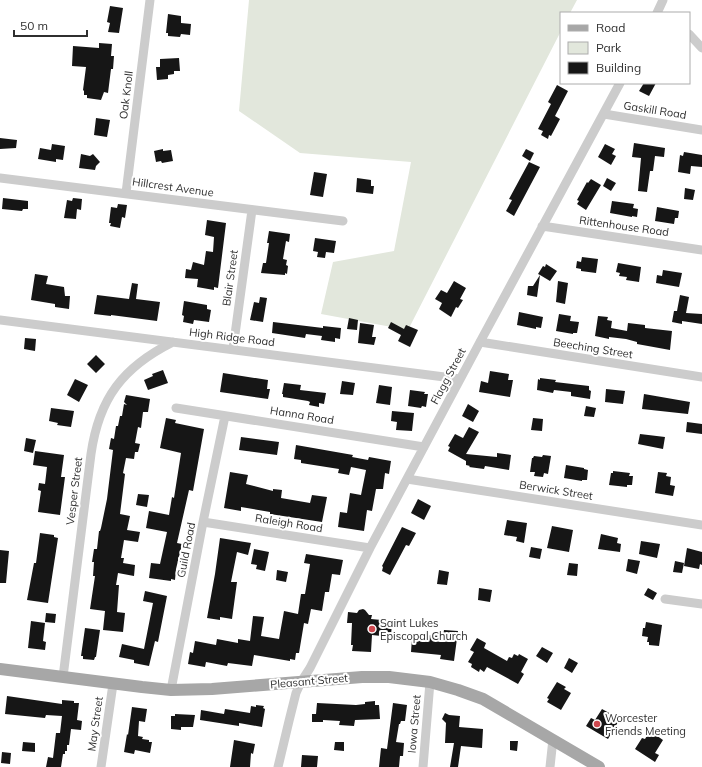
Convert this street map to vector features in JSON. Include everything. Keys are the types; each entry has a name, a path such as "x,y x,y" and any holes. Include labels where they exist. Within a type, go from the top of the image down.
{"main road":[{"name":"Pleasant Street","path":"0,669 172,690 212,689 380,677 404,678 430,682 464,691 484,700 599,767"}],"street":[{"name":"Oak Knoll","path":"126,193 150,0"},
{"path":"660,12 663,0"},
{"path":"690,35 702,48"},
{"name":"Flagg Street","path":"278,767 288,720 301,682 310,668 370,548 460,379 619,84"},
{"name":"Gaskill Road","path":"604,114 702,130"},
{"name":"Hillcrest Avenue","path":"0,178 343,221"},
{"name":"Blair Street","path":"232,349 252,210"},
{"name":"Rittenhouse Road","path":"542,226 702,250"},
{"name":"High Ridge Road","path":"0,320 460,379"},
{"name":"Vesper Street","path":"62,677 92,448 100,416 115,388 129,371 145,358 173,342"},
{"name":"Beeching Street","path":"480,342 702,377"},
{"name":"Hanna Road","path":"176,408 424,447"},
{"name":"Guild Road","path":"172,690 203,522 225,416"},
{"name":"Berwick Street","path":"407,479 702,525"},
{"name":"Raleigh Road","path":"203,522 370,548"},
{"path":"665,599 702,604"},
{"name":"Iowa Street","path":"423,767 430,682"},
{"name":"May Street","path":"101,767 113,684"},
{"path":"550,767 552,739"}],"green space":[{"path":"249,0 577,0 571,12 560,12 560,33 408,330 321,314 333,262 394,251 411,162 300,153 239,111"}],"building":[{"path":"110,6 123,8 119,33 108,32 110,23 107,22"},
{"path":"168,14 181,16 181,23 191,24 190,35 181,34 180,37 168,36 168,33 166,33"},
{"path":"99,43 112,44 111,56 114,56 108,93 104,92 101,100 87,98 87,95 84,95 83,90 86,67 72,66 73,46 99,48"},
{"path":"179,58 180,71 174,71 174,74 168,75 168,79 157,80 156,67 160,67 160,59"},
{"path":"643,84 655,84 649,96 639,91"},
{"path":"557,85 568,91 555,116 560,119 551,136 549,135 548,139 541,135 543,131 538,129 551,104 548,102"},
{"path":"96,118 110,120 107,137 94,135"},
{"path":"0,138 17,140 16,148 0,149"},
{"path":"634,143 665,148 664,157 655,156 653,171 650,171 647,192 638,191 641,158 632,157"},
{"path":"52,144 65,146 63,160 56,159 56,162 38,159 40,148 51,150"},
{"path":"605,144 615,149 612,154 616,156 611,165 598,157"},
{"path":"163,149 163,151 171,150 173,161 162,163 161,161 156,162 154,151"},
{"path":"526,149 534,153 530,161 522,156"},
{"path":"684,152 702,155 702,167 691,166 690,174 678,172 680,155 683,156"},
{"path":"81,154 90,156 93,154 100,162 96,166 95,170 79,168"},
{"path":"529,162 540,167 514,216 506,211 512,200 509,199"},
{"path":"314,172 327,174 323,197 310,195"},
{"path":"357,178 371,180 371,186 374,186 373,194 356,192"},
{"path":"607,178 616,183 611,191 603,186"},
{"path":"591,179 601,185 586,210 577,204 579,201 577,200 587,182 588,183"},
{"path":"685,188 695,190 693,200 684,199"},
{"path":"3,198 28,201 28,209 23,209 22,211 2,209"},
{"path":"73,198 82,199 81,210 77,209 76,219 64,218 67,200 72,201"},
{"path":"612,201 634,204 633,208 638,209 637,217 610,213"},
{"path":"118,204 127,205 125,218 122,217 120,228 110,226 111,223 109,223 111,207 117,208"},
{"path":"657,207 679,211 678,218 675,218 674,224 655,221"},
{"path":"207,220 226,223 218,288 214,287 214,290 197,287 198,279 185,278 186,269 191,270 193,262 204,265 206,251 213,252 214,237 205,235"},
{"path":"269,231 290,234 289,242 286,241 283,259 287,260 286,265 288,266 287,274 285,273 285,275 261,273 263,263 266,263"},
{"path":"315,238 336,241 334,253 326,252 325,258 317,257 318,252 313,251"},
{"path":"582,257 598,259 596,273 581,271 581,269 576,268 577,261 581,262"},
{"path":"618,263 641,267 639,282 626,280 627,277 619,276 620,273 616,272"},
{"path":"546,264 557,271 550,281 538,274"},
{"path":"663,270 682,273 679,287 656,283 657,275 662,276"},
{"path":"35,274 48,276 46,284 64,287 65,296 70,296 69,309 55,307 55,304 31,300"},
{"path":"540,275 537,297 527,295 528,286 533,286"},
{"path":"454,281 466,288 460,299 463,300 458,308 456,307 451,317 439,309 442,303 435,299 441,290 447,293"},
{"path":"558,281 568,283 565,304 556,302"},
{"path":"132,283 138,284 136,299 160,302 157,321 94,314 97,295 129,299"},
{"path":"680,295 689,297 686,313 702,314 702,324 682,321 682,324 672,322 674,311 677,311"},
{"path":"260,297 267,298 263,322 250,320 254,302 259,303"},
{"path":"184,301 207,305 207,309 211,310 209,322 194,320 193,324 183,322 184,316 182,315"},
{"path":"519,312 543,317 541,328 536,327 536,329 517,325"},
{"path":"559,314 571,316 570,321 579,322 577,333 573,334 556,331"},
{"path":"598,316 608,317 607,320 612,321 611,328 627,331 628,323 645,325 645,328 672,331 670,350 637,344 637,342 626,339 609,337 609,339 595,336"},
{"path":"349,318 358,320 357,330 347,329"},
{"path":"273,322 323,328 323,326 341,328 340,339 335,338 335,342 321,340 322,336 306,334 305,338 272,333"},
{"path":"391,322 404,329 406,325 418,330 410,347 398,341 401,335 388,328"},
{"path":"360,323 374,325 372,337 376,337 374,345 358,343"},
{"path":"25,338 36,339 35,351 24,349"},
{"path":"96,355 105,364 96,373 87,364"},
{"path":"163,370 168,383 148,390 144,380 153,376 152,374"},
{"path":"490,371 509,374 508,380 513,380 510,397 479,392 481,381 488,383"},
{"path":"223,373 268,380 267,389 270,389 268,399 220,392"},
{"path":"540,378 556,380 555,382 589,386 589,390 591,391 590,399 571,396 571,392 554,390 553,393 537,390 538,379 540,380"},
{"path":"75,379 88,385 79,402 67,395"},
{"path":"342,381 355,383 353,395 340,394"},
{"path":"284,383 301,385 300,390 326,393 324,404 319,403 319,407 309,405 310,402 308,401 283,397 282,394"},
{"path":"379,385 392,387 390,405 376,403"},
{"path":"606,389 625,391 623,404 605,402"},
{"path":"410,390 425,392 424,394 428,394 426,407 422,406 421,408 408,406"},
{"path":"644,394 690,402 688,414 642,409"},
{"path":"126,395 150,399 148,412 143,412 141,428 138,427 135,443 140,444 138,452 135,452 134,459 126,458 123,473 125,474 120,514 130,516 127,530 140,532 138,542 124,540 121,558 124,558 123,563 135,565 134,576 118,573 116,585 119,585 117,612 125,613 123,632 103,630 105,611 90,609 95,576 93,576 94,562 92,562 94,549 97,549 99,531 101,528 107,499 113,450 109,449 111,438 114,439 116,426 118,426 120,416 122,416 124,404 127,405 124,402"},
{"path":"468,404 479,411 473,422 462,416"},
{"path":"586,406 596,408 594,417 584,416"},
{"path":"51,408 74,411 71,427 57,425 58,423 49,421"},
{"path":"392,411 414,413 412,431 396,430 397,422 391,421"},
{"path":"166,418 176,420 175,423 204,429 193,491 189,490 177,543 182,544 175,580 171,579 171,581 149,578 151,563 160,564 167,532 146,528 149,511 169,515 172,497 174,498 181,453 160,448"},
{"path":"533,418 543,419 542,431 531,430"},
{"path":"687,422 702,424 702,434 686,432"},
{"path":"469,427 479,432 466,454 497,457 497,453 511,455 509,470 485,466 484,469 469,467 470,466 466,465 466,461 448,451 450,447 448,446 455,434 463,438"},
{"path":"640,434 665,437 663,449 638,444"},
{"path":"241,437 279,442 277,455 239,450"},
{"path":"26,438 36,440 33,453 24,451"},
{"path":"296,445 353,455 352,457 368,460 369,457 391,461 389,474 385,473 383,489 376,489 372,511 367,510 364,531 338,527 340,512 347,513 350,493 361,495 366,470 351,467 349,475 338,473 339,469 301,463 301,460 294,459"},
{"path":"35,451 64,455 61,477 65,477 60,515 38,512 41,491 38,490 39,483 45,484 47,467 33,465"},
{"path":"543,455 551,456 548,474 544,473 543,477 534,476 535,472 530,472 532,458 534,456 542,457"},
{"path":"566,465 588,470 587,480 582,481 564,478"},
{"path":"613,471 630,473 629,476 633,476 632,485 627,485 627,487 609,485 611,473 613,473"},
{"path":"230,472 248,475 246,484 273,491 273,489 282,490 281,498 310,503 312,495 327,497 322,522 270,514 270,512 241,507 241,511 224,508"},
{"path":"658,472 667,473 666,476 671,477 670,485 675,486 673,496 655,493"},
{"path":"138,494 149,495 147,507 136,505"},
{"path":"418,499 431,506 424,520 411,513"},
{"path":"507,520 527,523 524,543 516,541 517,537 504,535"},
{"path":"552,526 573,530 569,552 547,548"},
{"path":"402,527 416,533 409,546 406,545 390,575 382,571 382,566"},
{"path":"40,533 54,535 54,537 58,538 48,603 27,600 34,563 36,563"},
{"path":"601,534 618,538 617,543 621,544 620,552 598,549"},
{"path":"220,538 251,543 248,555 237,552 231,582 237,582 232,619 220,617 220,620 207,618"},
{"path":"641,541 660,544 657,558 639,554"},
{"path":"531,547 542,549 540,559 529,557"},
{"path":"687,548 702,552 702,565 700,564 699,569 684,566"},
{"path":"254,549 269,552 265,571 256,569 257,565 251,564"},
{"path":"0,550 9,551 6,583 0,583"},
{"path":"306,554 343,560 340,575 332,574 329,592 325,592 322,611 311,609 308,624 304,623 299,653 296,653 295,660 290,659 290,661 254,655 252,666 228,663 227,666 206,662 205,667 188,664 190,652 193,653 195,641 216,645 217,639 238,643 238,639 250,641 253,616 264,617 261,636 279,639 284,611 298,614 301,594 305,594 310,564 304,563"},
{"path":"628,559 640,561 637,574 626,571"},
{"path":"675,561 684,563 682,573 673,572"},
{"path":"569,563 578,564 577,576 567,575"},
{"path":"277,570 288,572 286,582 276,580"},
{"path":"439,570 449,572 447,585 437,584"},
{"path":"479,588 492,590 490,602 478,600"},
{"path":"648,588 657,593 653,600 644,595"},
{"path":"145,591 167,596 158,642 155,641 149,666 134,663 134,660 119,657 122,644 144,649 153,603 143,601"},
{"name":"Saint Lukes Episcopal Church","path":"363,609 369,615 372,615 371,619 392,621 391,637 372,635 371,652 352,651 352,623 347,623 348,612 357,613 359,610"},
{"path":"46,613 56,614 55,623 45,622"},
{"path":"31,621 45,623 43,641 46,642 45,650 28,648"},
{"path":"646,622 662,625 659,646 649,645 649,642 647,642 648,637 642,636 643,628 645,628"},
{"path":"85,628 100,630 96,657 94,660 83,659 83,656 81,656"},
{"path":"444,630 458,631 454,661 440,659 441,655 411,652 412,638 419,639 419,636 424,635 443,636"},
{"path":"477,638 486,643 484,648 507,661 509,657 512,658 514,654 518,656 519,654 528,659 521,672 524,674 518,684 487,667 484,672 480,669 479,672 471,667 472,664 468,662 474,652 470,650"},
{"path":"542,647 553,653 547,663 536,656"},
{"path":"569,658 578,663 572,673 564,668"},
{"path":"557,682 566,687 564,689 571,693 561,710 547,702 549,699 547,698"},
{"path":"7,696 62,704 62,700 79,703 77,720 82,721 81,730 71,729 69,745 67,745 67,751 65,751 65,754 63,754 61,767 46,767 48,757 53,758 56,733 60,733 62,716 46,715 45,718 5,714"},
{"path":"375,701 375,705 379,705 380,719 355,720 354,726 339,725 340,721 323,720 323,722 312,722 312,714 316,714 317,703 356,705"},
{"path":"393,703 407,705 405,721 401,721 399,724 396,742 404,743 403,756 400,756 399,767 379,767 381,748 387,749"},
{"path":"256,705 264,706 263,708 265,709 262,727 239,723 239,726 200,720 201,710 224,714 225,709 250,713 251,706 256,707"},
{"path":"132,707 147,709 145,722 139,721 138,736 152,742 150,753 135,750 134,754 124,752"},
{"path":"602,709 611,714 609,717 618,722 608,739 586,726 591,718 595,720"},
{"path":"445,713 460,716 459,727 483,729 482,748 461,746 458,767 450,767 454,743 445,743 446,723 442,719"},
{"path":"175,714 195,715 193,727 181,727 181,730 171,729 171,716 175,716"},
{"path":"650,731 663,740 655,753 659,755 655,762 635,749 642,738 645,739"},
{"path":"234,740 255,744 253,754 251,753 250,767 230,767"},
{"path":"510,741 518,741 517,751 510,750"},
{"path":"23,742 35,743 35,752 22,751"},
{"path":"335,742 344,742 344,751 334,750"},
{"path":"2,752 11,753 10,764 1,763"},
{"path":"302,755 318,756 317,767 301,767"}],"place":[{"name":"Saint Lukes Episcopal Church","path":"372,629"},
{"name":"Worcester Friends Meeting","path":"597,724"}]}
